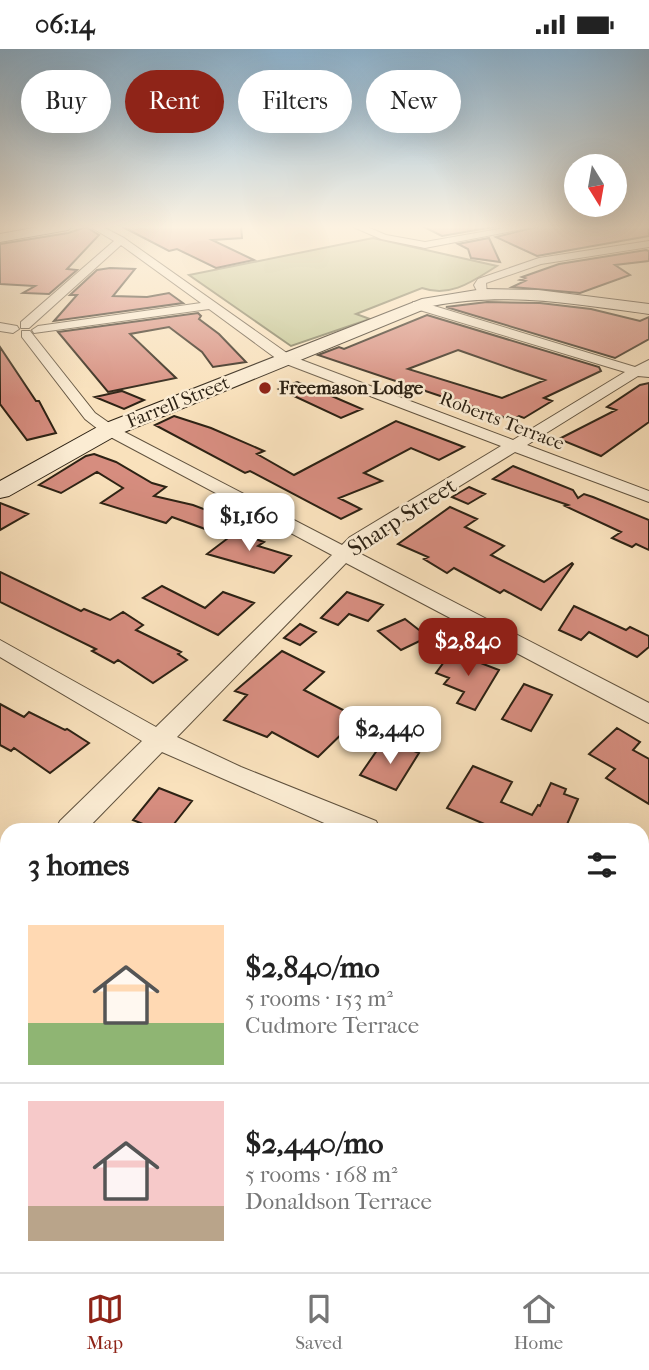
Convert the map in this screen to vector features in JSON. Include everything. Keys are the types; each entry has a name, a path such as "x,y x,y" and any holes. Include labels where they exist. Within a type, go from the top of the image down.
{"main road":[{"name":"Farrell Street","path":"0,491 109,430 417,305 453,296 483,293 519,293 589,302"},
{"path":"589,302 649,309"},
{"path":"589,302 649,315"}],"street":[{"path":"20,329 72,283"},
{"name":"Roberts Terrace","path":"183,283 286,359 649,497"},
{"path":"481,283 483,293"},
{"path":"20,329 212,305"},
{"path":"417,305 645,370"},
{"path":"20,329 90,416 109,430 649,713"},
{"name":"Sharp Street","path":"76,823 357,541 645,370"},
{"path":"0,647 159,740 352,823"}],"green space":[{"path":"201,283 468,283 443,291 422,288 356,314 370,319 291,346"}],"building":[{"path":"62,283 49,294 23,293 35,286 0,284"},
{"path":"83,283 124,283 113,296 147,297 169,293 183,303 54,321 77,295 70,295"},
{"path":"521,283 608,283 580,293 512,287"},
{"path":"487,302 540,303 591,309 640,321 649,317 649,339 615,358 446,307"},
{"path":"198,313 201,316 199,319 219,334 246,362 213,367 202,352 169,327 130,334 176,378 108,392 58,332"},
{"path":"427,315 599,367 601,371 544,398 552,401 524,418 519,416 512,420 318,355 339,347 344,349","holes":["458,350 545,380 502,398 408,369"]},
{"path":"0,347 36,401 39,401 56,433 27,440 0,404"},
{"path":"297,382 362,409 341,418 279,389"},
{"path":"649,383 649,422 601,456 559,439 616,410 607,407 640,385"},
{"path":"122,391 144,400 124,409 95,397"},
{"path":"174,416 211,428 264,451 257,454 294,475 396,421 464,447 439,460 411,448 364,473 382,481 339,498 361,509 341,519 250,471 245,473 155,425"},
{"path":"94,454 116,462 152,483 166,487 154,496 193,505 235,521 219,534 172,517 166,523 101,503 123,488 97,472 61,493 39,485 86,456"},
{"path":"513,466 573,490 578,498 584,494 649,520 649,550 636,544 632,547 612,538 621,532 565,506 568,505 493,479"},
{"path":"469,487 485,494 468,504 452,497"},
{"path":"0,503 13,508 28,514 0,530"},
{"path":"450,507 477,519 465,527 504,546 491,555 544,582 573,564 541,610 504,590 500,593 454,568 447,573 424,559 428,557 398,544"},
{"path":"236,532 264,542 258,546 291,556 274,573 207,554"},
{"path":"0,572 81,611 84,609 110,620 123,612 143,625 136,630 181,652 178,654 187,660 153,683 118,660 114,663 92,651 96,649 0,602"},
{"path":"162,586 205,608 223,592 254,603 218,635 143,598"},
{"path":"347,592 383,605 368,621 349,614 338,625 321,618"},
{"path":"574,606 626,630 630,627 649,636 649,647 637,657 589,632 581,640 559,630"},
{"path":"405,619 428,637 401,650 378,631"},
{"path":"300,624 316,632 300,645 284,638"},
{"path":"282,651 324,672 304,690 347,712 341,717 353,723 318,757 272,732 267,737 224,720 247,695 235,691"},
{"path":"452,651 480,659 478,662 499,670 475,710 457,703 464,692 444,684 449,678 436,673"},
{"path":"524,684 552,695 531,731 502,719"},
{"path":"0,704 24,717 29,712 67,729 89,743 50,773 14,748 11,751 0,745"},
{"path":"617,728 640,742 633,750 649,759 649,804 606,778 615,769 589,754"},
{"path":"396,744 419,753 396,790 360,775 380,746 391,751"},
{"path":"473,766 512,782 501,802 532,815 538,805 540,806 551,783 566,789 564,794 578,799 568,823 482,823 447,808"},
{"path":"159,788 192,801 175,823 140,823 133,820"}],"place":[{"name":"Freemason Lodge","path":"265,388"}]}
